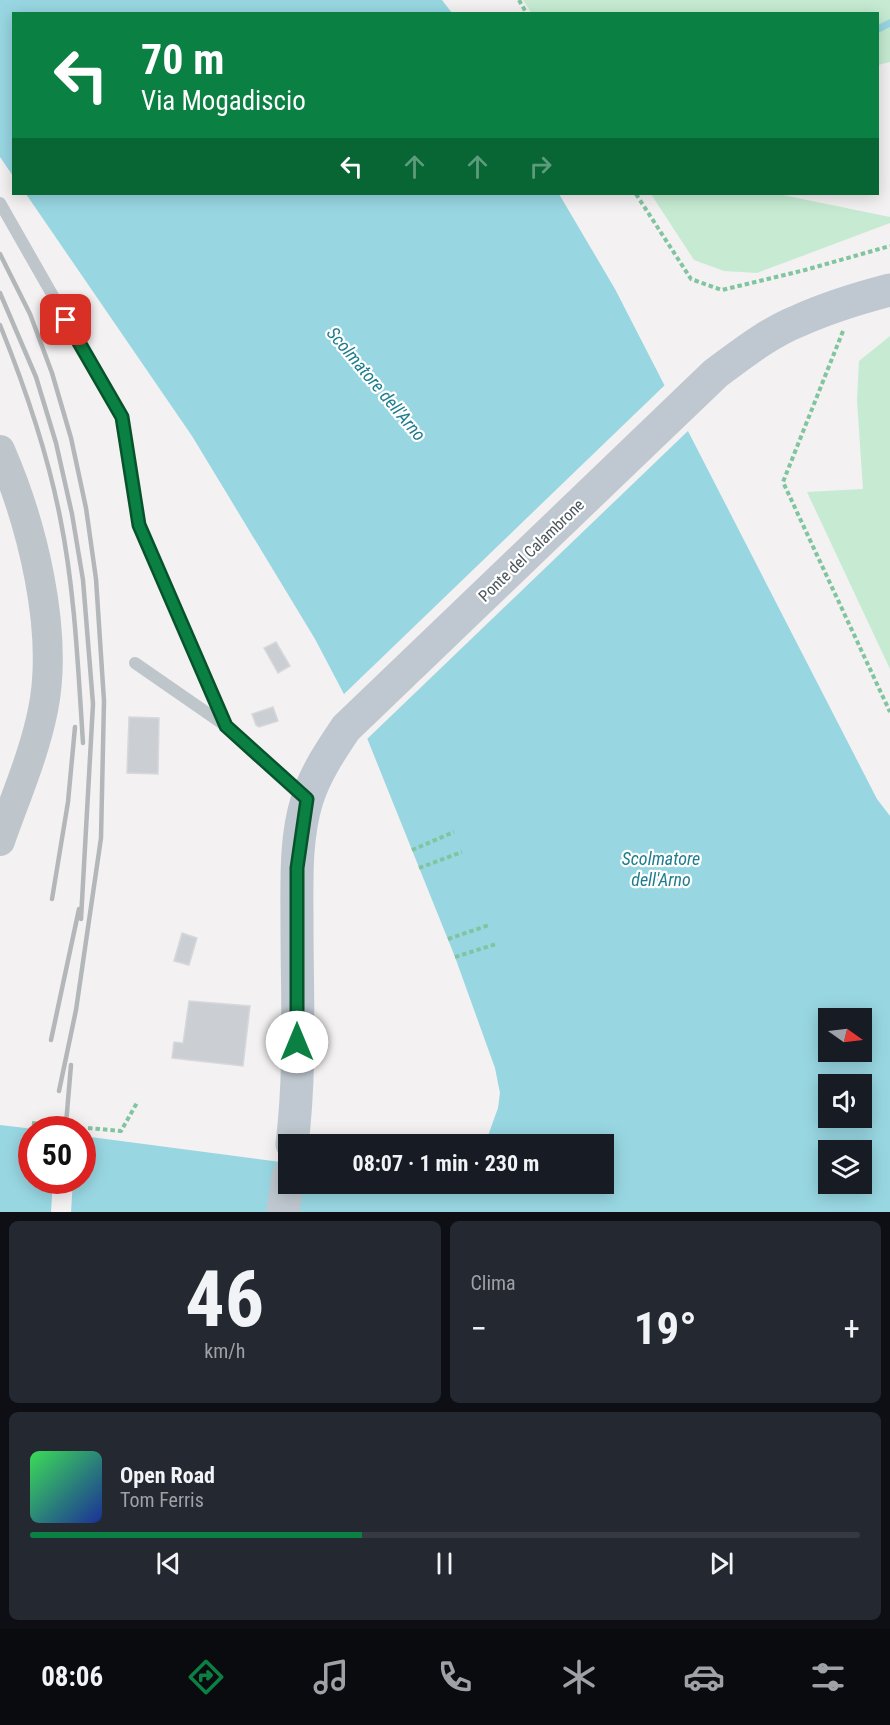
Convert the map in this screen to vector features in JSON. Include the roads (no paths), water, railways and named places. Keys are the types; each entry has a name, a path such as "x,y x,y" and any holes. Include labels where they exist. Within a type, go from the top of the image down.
{"main road":[{"name":"Ponte del Calambrone","path":"293,1134 297,1065 297,868 307,799 315,779 346,728 716,373 755,345 796,321 856,299 890,290"},
{"path":"283,1212 286,1194"}],"street":[{"path":"0,450 13,479 38,570 48,646 44,707 0,841"}],"lane":[{"path":"0,203 122,417 139,525 226,726"},
{"path":"135,663 226,726 307,799"}],"water":[{"path":"0,0 442,0 451,12 12,12 12,175 0,157"},
{"name":"Scolmatore dell'Arno","path":"27,195 560,195 615,289 877,799 890,816 890,1212 0,1212 0,1125 18,1127 18,1194 96,1194 96,1138 278,1162 278,1194 614,1194 614,1134 489,1134 498,1108 500,1093 495,1068 455,957 367,738 315,639 192,436"}],"waterway":[{"path":"879,28 890,23"}],"railway":[{"path":"0,254 30,314 52,373 71,438 86,508 96,579 104,701 101,838 76,1010 59,1091"},
{"path":"0,293 36,377 56,443 72,514 83,580 93,704 81,919"},
{"path":"0,325 34,419 49,468 60,517 73,601 83,743"},
{"path":"52,899 68,802 75,727"},
{"path":"51,1040 79,909"},
{"path":"67,1116 71,1065"}]}
